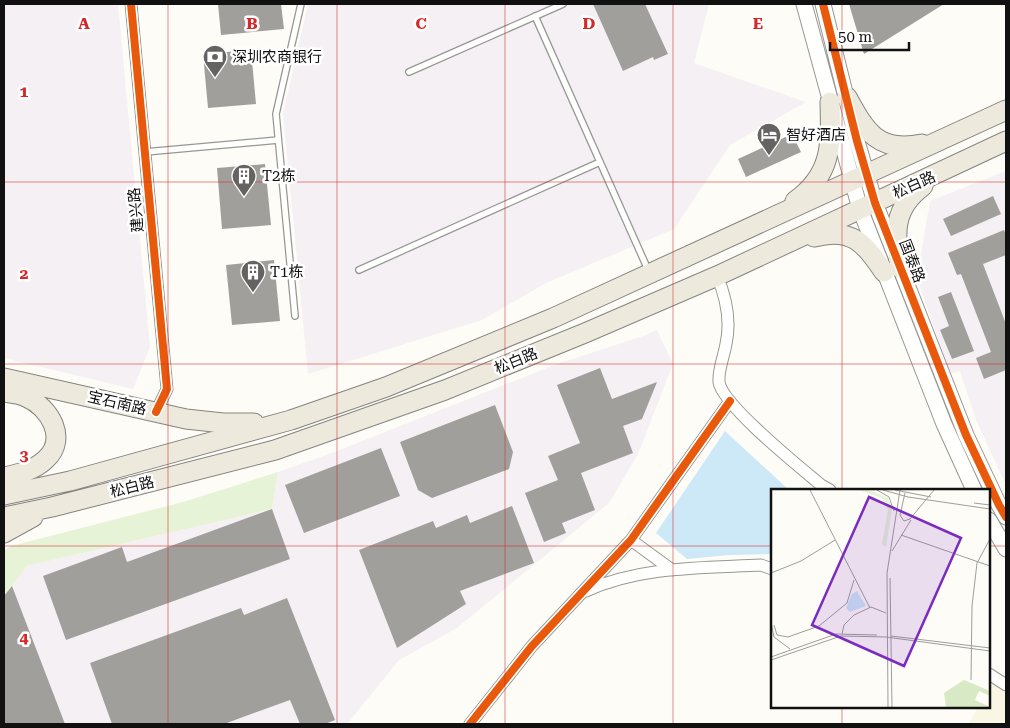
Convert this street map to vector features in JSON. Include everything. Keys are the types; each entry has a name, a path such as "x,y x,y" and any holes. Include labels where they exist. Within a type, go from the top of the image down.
{"main road":[{"path":"838,99 868,131 884,142 901,146 943,140"},
{"path":"770,218 802,196 814,185 823,170 830,147 838,99"},
{"name":"松白路","path":"291,420 386,387 447,363 650,274 1006,110"},
{"name":"松白路","path":"4,517 52,507 275,450 445,390 717,276 1006,141"},
{"path":"892,270 900,212 916,190 940,173"},
{"path":"772,250 822,235 844,234 856,239 892,270"},
{"name":"宝石南路","path":"4,378 186,419 223,423 291,420"},
{"path":"4,392 27,397 41,406 50,416 57,437 54,449 48,458 39,465 27,471 4,477"},
{"path":"4,495 70,481 291,420"},
{"path":"4,533 52,507"}],"street":[{"name":"建兴路","path":"131,4 167,389 156,412"},
{"name":"国泰路","path":"804,4 838,99 867,206 892,270 944,424 974,489"},
{"name":"国泰路","path":"823,4 838,99"},
{"name":"国泰路","path":"892,270 966,435 1006,517"},
{"path":"717,276 724,292 728,330 719,384 730,401 746,419 821,486 828,489"},
{"path":"470,724 532,646 631,540 730,401"},
{"path":"990,522 1006,549"},
{"path":"631,540 672,570"},
{"path":"581,593 634,574 761,565 771,569"},
{"path":"990,675 1006,685"}],"lane":[{"path":"295,316 276,114 301,4"},
{"path":"409,72 563,4"},
{"path":"535,16 650,274"},
{"path":"145,152 278,140"},
{"path":"359,270 600,162"}],"shaded area":[{"path":"4,4 118,4 150,347 133,389 4,358"},
{"path":"308,4 709,4 694,63 806,102 730,145 674,229 546,283 482,320 308,374 283,114"},
{"path":"1006,171 1006,485 976,420 960,371 950,374 917,278 930,201"},
{"path":"657,330 673,364 638,454 609,503 457,628 399,660 347,724 4,724 4,596 27,566 272,509 278,472 332,453 557,364"},
{"path":"993,683 1006,693 1006,724 968,724 977,708 990,708 990,688"}],"green space":[{"path":"278,472 272,509 27,566 4,596 4,550 11,546 183,502"}],"water":[{"path":"725,431 788,489 771,489 771,554 729,555 687,559 656,533"}],"building":[{"path":"218,4 281,4 284,29 221,35"},
{"path":"593,4 645,4 668,54 654,60 653,57 623,71"},
{"path":"849,4 944,4 864,54"},
{"path":"251,50 256,104 208,108 203,54"},
{"path":"792,134 801,152 746,177 738,159"},
{"name":"T2栋","path":"265,164 271,225 222,229 217,168"},
{"path":"993,196 1001,214 951,236 943,219"},
{"path":"1004,230 1006,235 1006,255 983,264 1006,324 1006,370 984,379 976,358 991,352 961,274 957,275 948,253"},
{"name":"T1栋","path":"274,260 280,321 232,325 226,265"},
{"path":"951,292 974,351 952,359 940,330 949,326 938,297"},
{"path":"600,368 612,399 657,382 642,419 623,426 633,453 581,473 595,510 562,523 566,533 544,542 525,493 558,480 548,456 580,443 557,385"},
{"path":"495,405 513,452 509,469 432,498 418,490 400,442"},
{"path":"381,448 400,496 304,533 285,485"},
{"path":"512,506 534,563 460,591 466,604 397,648 359,550 433,521 436,528 467,515 470,523"},
{"path":"272,509 290,559 66,640 43,576 122,547 127,562"},
{"path":"12,586 65,724 4,724 4,596"},
{"path":"287,598 335,720 325,724 300,724 290,700 224,724 112,724 90,663 241,608 244,615"}],"cycle path":[{"path":"131,4 167,389 156,412"},
{"path":"823,4 857,141 875,203 966,435 1006,517"},
{"path":"470,724 532,646 631,540 730,401"}],"place":[{"name":"深圳农商银行","path":"215,78"},
{"name":"智好酒店","path":"769,156"},
{"name":"T2栋","path":"244,197"},
{"name":"T1栋","path":"253,293"}]}
